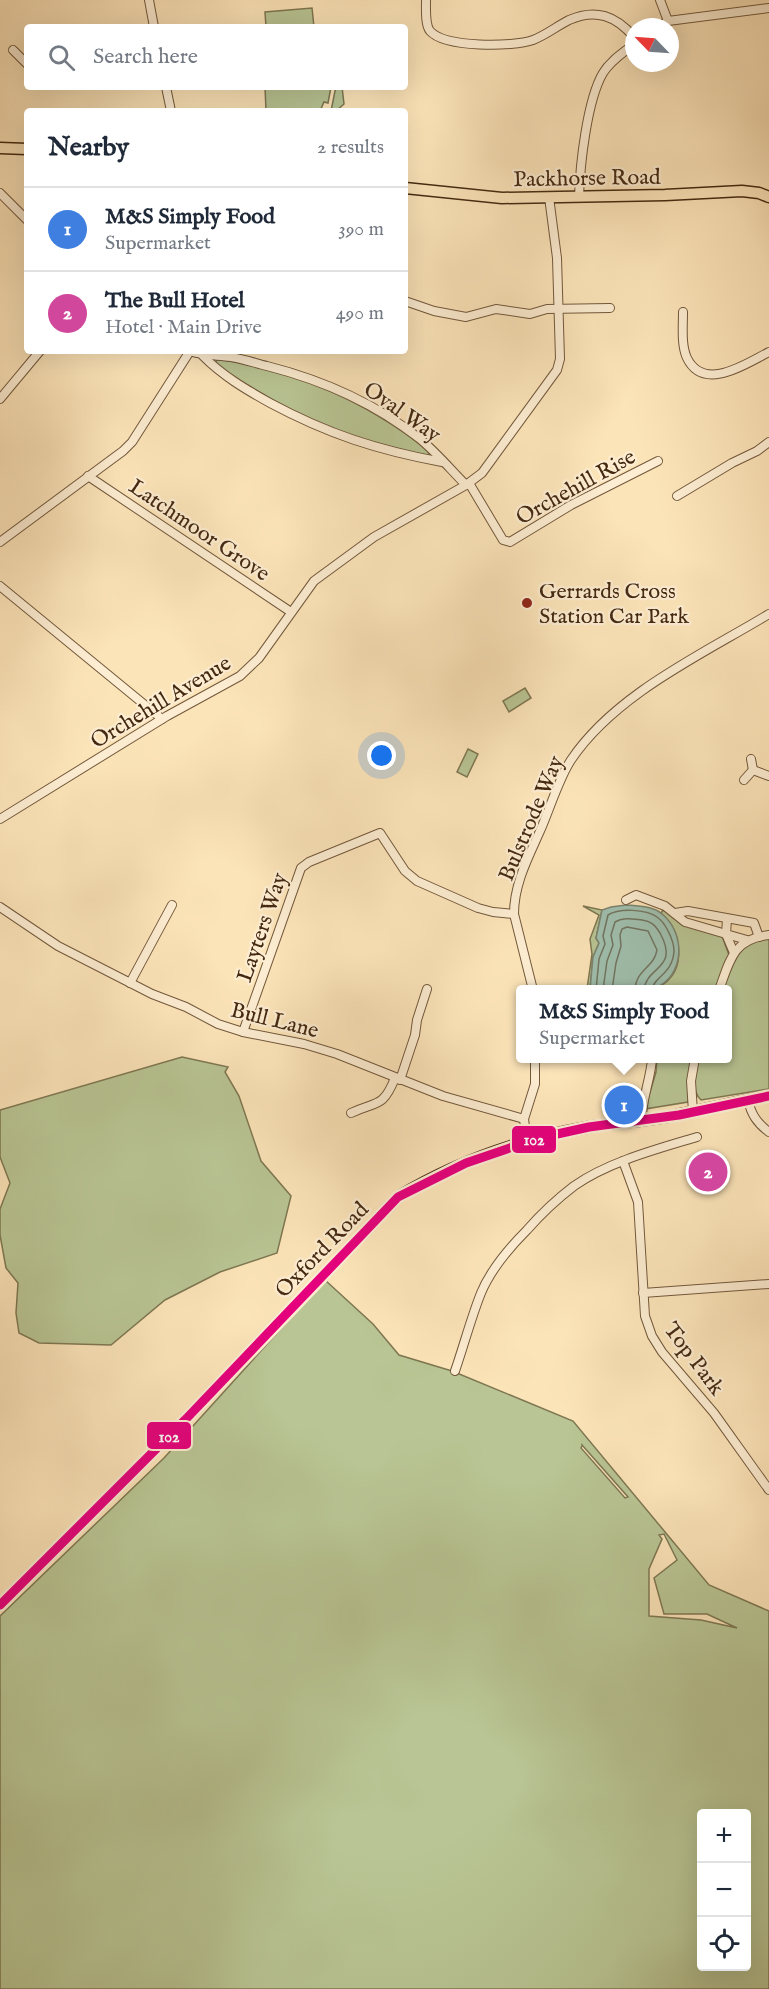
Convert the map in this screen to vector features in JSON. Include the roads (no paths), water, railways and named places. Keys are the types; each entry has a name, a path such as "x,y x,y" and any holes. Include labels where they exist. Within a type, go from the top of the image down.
{"main road":[{"path":"0,148 24,149"},
{"name":"Packhorse Road","path":"408,188 501,198 742,191 769,197"},
{"name":"Oxford Road","path":"0,1605 185,1420 398,1197 447,1171 527,1142 587,1127 693,1112 769,1096"}],"street":[{"path":"149,0 153,24"},
{"path":"426,0 428,27 432,33 468,44 494,45 532,40 571,19 588,14 617,20 625,26"},
{"path":"660,0 667,18"},
{"path":"679,20 769,8"},
{"path":"13,50 24,61"},
{"path":"579,197 580,167 596,88 604,72 625,51"},
{"path":"167,90 170,108"},
{"path":"0,193 24,217"},
{"name":"Orchehill Avenue","path":"0,819 162,719 240,676 259,658 314,581 374,537 467,484 482,473 557,370 560,359 557,258 549,197"},
{"path":"408,302 434,311 466,317 496,309 530,314 547,309 610,308"},
{"path":"683,312 687,358 698,370 710,375 724,375 769,352"},
{"path":"0,399 38,354"},
{"path":"0,542 123,451 132,442 188,354"},
{"name":"Oval Way","path":"198,354 253,362 316,380 339,390 385,415 421,439 467,484"},
{"name":"Oval Way","path":"203,356 219,372 297,418 331,433 400,454 442,462"},
{"path":"677,496 769,442"},
{"name":"Orchehill Rise","path":"467,484 503,540 510,542 572,505 658,461"},
{"name":"Latchmoor Grove","path":"88,476 291,612"},
{"path":"0,586 162,719"},
{"name":"Bulstrode Way","path":"532,985 514,914 520,877 570,762 588,737 625,704 663,677 769,614"},
{"path":"751,759 753,770"},
{"path":"753,770 769,776"},
{"path":"744,780 753,770"},
{"name":"Layters Way","path":"243,1032 301,868 309,862 380,832 405,871 417,881 478,908 514,914"},
{"path":"627,900 636,896 665,906 685,922 747,940 769,935"},
{"path":"130,983 172,905"},
{"name":"Bull Lane","path":"0,907 47,940 152,994 218,1023 243,1032 304,1044 337,1054 443,1096 524,1119"},
{"path":"675,913 688,911 754,923 759,937"},
{"path":"706,928 708,915"},
{"path":"727,919 726,934 734,953"},
{"path":"721,985 734,953 747,940"},
{"path":"351,1113 379,1103 388,1095 398,1079 415,1035 417,1020 427,989"},
{"path":"527,1142 524,1119 535,1084 535,1063"},
{"path":"642,1120 652,1063"},
{"path":"693,1112 691,1081 694,1063"},
{"path":"748,1100 755,1119 769,1132"},
{"path":"455,1371 482,1291 493,1271 514,1242 543,1213 576,1185 623,1161 697,1137"},
{"name":"Top Park","path":"623,1161 638,1202 645,1316 652,1336 662,1352 714,1413 769,1490"},
{"path":"643,1293 769,1284"}],"water":[{"path":"626,905 654,909 670,922 675,932 679,954 672,974 665,982 660,985 590,985 593,957 599,943 596,938 602,910"}],"place":[{"name":"Gerrards Cross Station Car Park","path":"527,603"},
{"name":"M&S Simply Food","path":"624,1105"},
{"name":"The Bull Hotel","path":"708,1172"}]}
